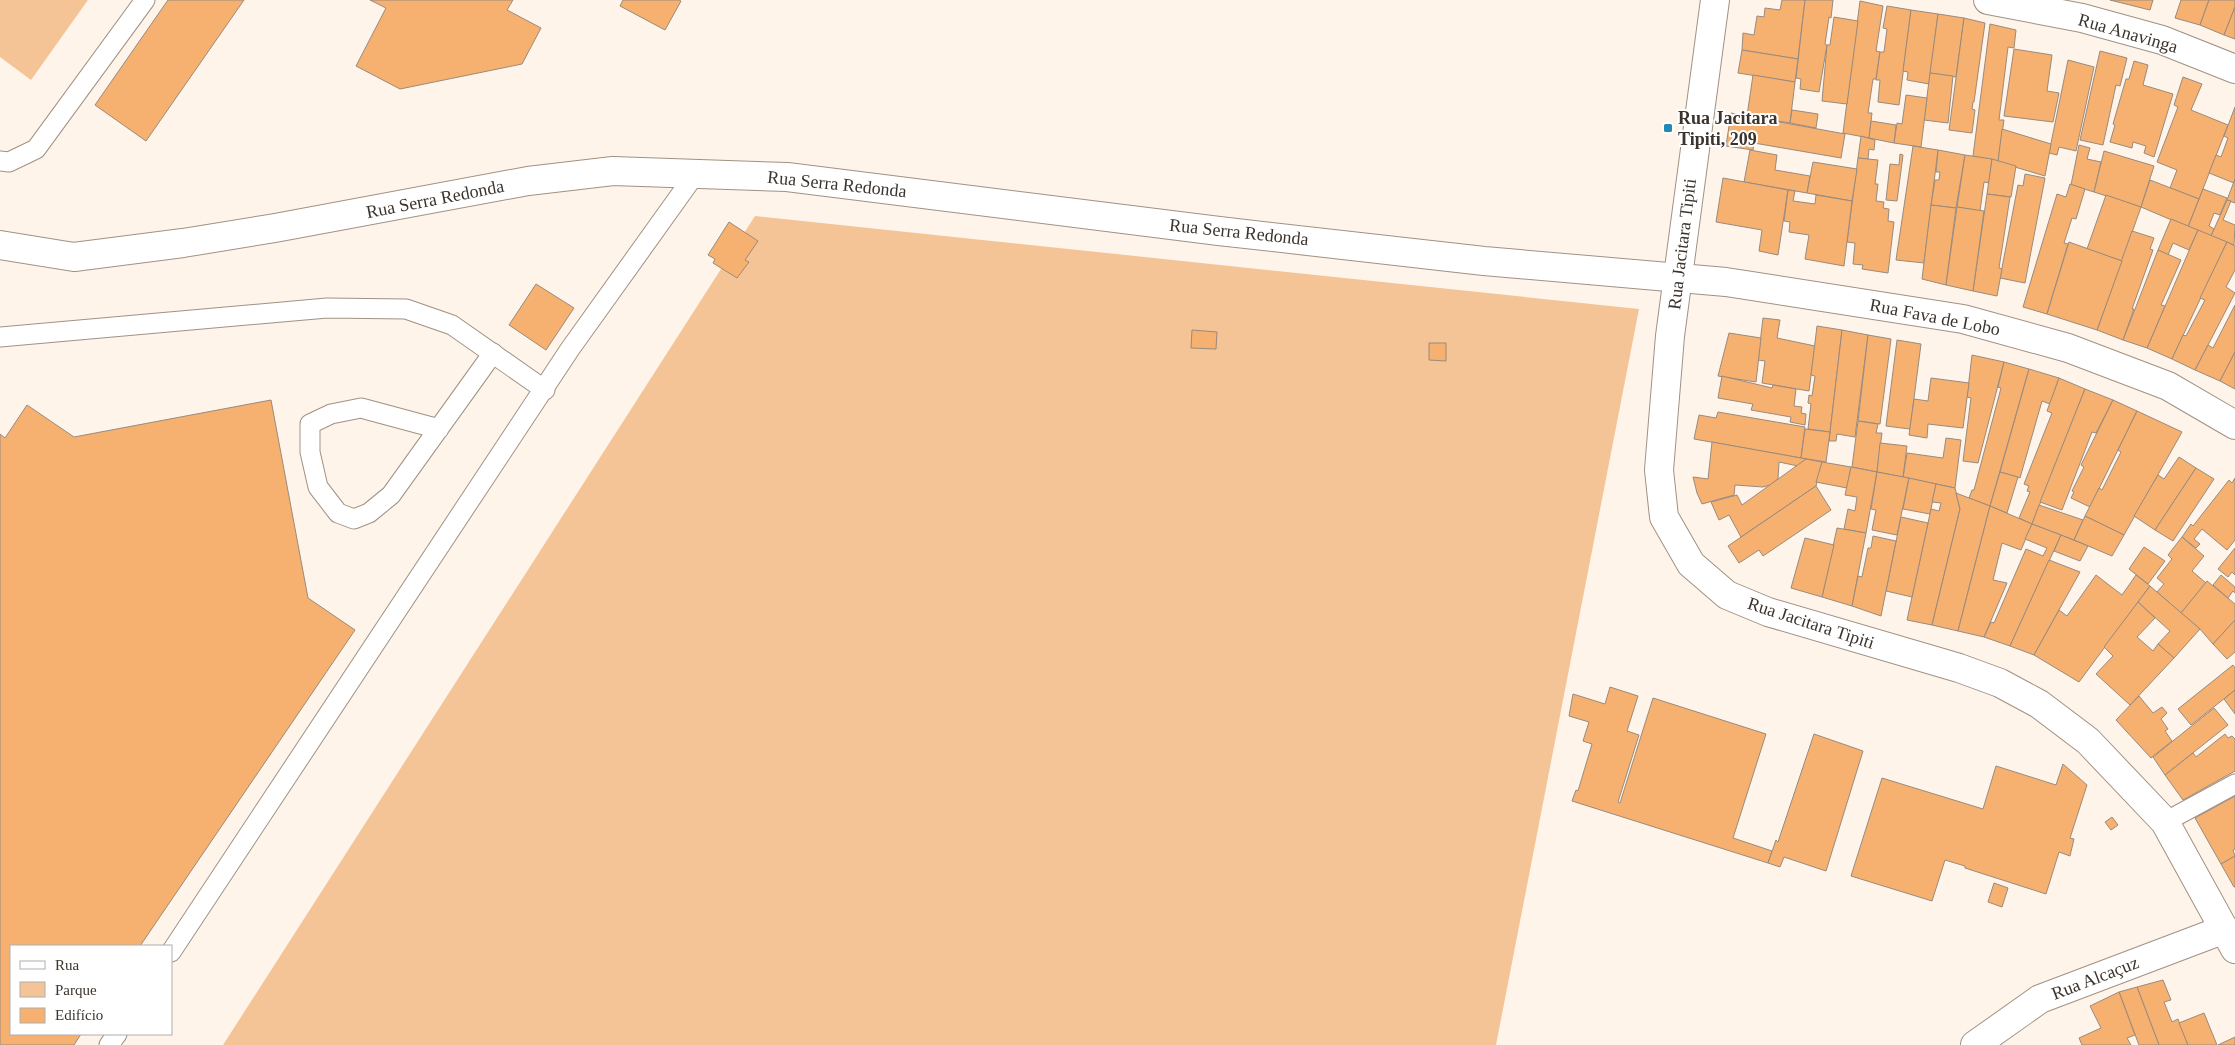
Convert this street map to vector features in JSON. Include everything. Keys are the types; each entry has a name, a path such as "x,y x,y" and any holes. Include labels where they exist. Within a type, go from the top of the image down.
{"street":[{"name":"Rua Jacitara Tipiti","path":"1715,0 1670,336 1659,470 1664,517 1691,564 1727,595 1768,612 1959,668 2000,683 2031,700 2088,741 2165,822 2230,939"},
{"name":"Rua Anavinga","path":"1988,0 2082,18 2162,40 2235,69"},
{"name":"Rua Serra Redonda","path":"0,245 74,257 183,243 275,228 528,181 612,171 787,177 1219,231 1513,264 1677,278"},
{"name":"Rua Fava de Lobo","path":"1677,278 1726,282 1963,319 2068,348 2168,386 2235,425"},
{"name":"Rua Alcaçuz","path":"1975,1045 2040,999 2230,939"}],"lane":[{"path":"0,161 10,162 36,149 145,0"},
{"path":"172,950 545,390 570,349 696,173"},
{"path":"0,337 327,308 406,310 452,324 545,390"},
{"path":"439,429 361,408 331,414 316,421 310,424 310,452 318,487 338,513 354,519 369,513 391,495 439,429 494,352"},
{"path":"2165,822 2235,784"}],"green space":[{"path":"0,0 88,0 31,80 0,57"},
{"path":"755,216 1639,309 1496,1045 223,1045"}],"building":[{"path":"168,0 244,0 146,141 95,105"},
{"path":"370,0 513,0 507,10 541,28 522,64 400,89 356,66 386,8"},
{"path":"623,0 681,1 665,30 620,6"},
{"path":"1782,0 1805,0 1798,59 1742,50 1743,33 1754,35 1757,16 1764,17 1765,8 1780,10"},
{"path":"1805,0 1833,0 1819,92 1800,89 1801,79 1796,78"},
{"path":"2110,0 2153,0 2150,10"},
{"path":"2181,0 2209,0 2200,25 2175,18"},
{"path":"2209,0 2235,0 2235,7 2224,35 2200,25"},
{"path":"1860,1 1883,6 1876,51 1880,52 1876,79 1873,79 1868,113 1872,113 1869,138 1843,133"},
{"path":"1887,6 1911,10 1899,105 1878,102 1880,80 1876,80 1880,52 1884,52 1887,29 1883,28"},
{"path":"2235,7 2235,39 2224,35"},
{"path":"1911,10 1938,14 1929,84 1907,80 1908,72 1903,71"},
{"path":"1938,14 1964,18 1956,77 1930,73"},
{"path":"1834,17 1858,21 1847,104 1822,101 1827,45 1830,45"},
{"path":"1964,18 1985,23 1972,109 1975,110 1972,133 1949,130"},
{"path":"1990,24 2016,30 2014,48 2008,47 1999,120 2004,120 1998,162 1973,156"},
{"path":"2014,49 2052,55 2047,91 2059,93 2053,122 2004,116"},
{"path":"1742,50 1798,59 1795,82 1738,73"},
{"path":"2100,51 2127,58 2120,86 2116,85 2103,145 2080,140"},
{"path":"2068,60 2094,67 2076,151 2059,147 2057,155 2049,153"},
{"path":"2134,61 2148,65 2143,85 2173,94 2154,157 2144,153 2146,146 2133,142 2132,148 2110,142 2115,125 2113,124 2126,79 2129,79"},
{"path":"1930,73 1953,76 1948,123 1924,120"},
{"path":"1753,75 1795,82 1790,123 1747,116"},
{"path":"2183,77 2202,84 2191,110 2228,125 2199,199 2170,188 2177,170 2157,162 2178,107 2174,105"},
{"path":"1906,95 1927,98 1921,147 1894,143 1897,123 1902,124"},
{"path":"2235,107 2234,183 2209,173 2216,155 2221,157 2228,138 2224,136"},
{"path":"1792,110 1818,114 1816,128 1790,123"},
{"path":"1731,113 1845,134 1841,158 1754,143 1753,150 1726,146"},
{"path":"1871,121 1896,125 1894,143 1869,138"},
{"path":"2002,129 2051,144 2045,176 1998,162"},
{"path":"1861,136 1875,140 1874,150 1869,149 1868,159 1858,158"},
{"path":"2079,145 2090,148 2087,159 2101,162 2094,192 2071,185"},
{"path":"1913,146 1938,150 1924,263 1896,260"},
{"path":"1750,150 1777,155 1775,170 1810,176 1807,193 1744,182"},
{"path":"1938,150 1965,155 1956,208 1931,205 1935,180 1939,180 1940,172 1936,172"},
{"path":"2104,151 2154,166 2141,207 2094,192"},
{"path":"1900,154 1903,155 1897,201 1886,200 1890,164 1899,165"},
{"path":"1965,155 1992,159 1989,183 1984,182 1980,211 1957,207"},
{"path":"1858,158 1878,160 1875,184 1878,184 1876,201 1884,202 1883,208 1889,209 1888,221 1894,222 1888,273 1862,269 1863,265 1853,264 1855,243 1847,242"},
{"path":"1992,159 2016,166 2011,197 1987,194"},
{"path":"1813,162 1857,169 1852,201 1807,193"},
{"path":"2025,174 2045,178 2025,283 2000,278 2018,185 2023,186"},
{"path":"1723,178 1788,190 1778,255 1759,251 1762,230 1716,222"},
{"path":"2235,179 2235,203 2227,200"},
{"path":"2150,180 2199,199 2188,227 2141,207"},
{"path":"2070,184 2085,189 2076,219 2072,218 2064,243 2068,244 2047,314 2023,307 2057,194 2066,197"},
{"path":"2203,189 2227,198 2220,215 2214,213 2209,226 2214,229 2211,236 2188,227"},
{"path":"1788,190 1795,191 1793,201 1815,204 1816,195 1852,201 1844,266 1805,259 1809,235 1789,232 1790,222 1784,221"},
{"path":"1987,194 2010,197 1999,268 2002,269 1997,296 1973,291"},
{"path":"2106,195 2141,207 2122,261 2087,249"},
{"path":"2227,200 2231,201 2223,220 2235,225 2234,245 2211,236"},
{"path":"1931,205 1956,208 1946,285 1922,279"},
{"path":"1957,207 1984,211 1973,291 1946,285"},
{"path":"2171,219 2198,230 2189,250 2173,243 2168,255 2158,250"},
{"path":"729,222 758,241 745,260 749,262 737,278 713,263 715,259 708,255"},
{"path":"2198,230 2227,242 2172,359 2147,348"},
{"path":"2132,231 2154,238 2150,249 2153,250 2123,340 2097,330"},
{"path":"2069,242 2122,261 2097,330 2047,314"},
{"path":"2227,242 2235,246 2235,270 2226,287 2235,293 2195,370 2172,359 2183,335 2186,336 2205,300 2200,298"},
{"path":"2158,250 2181,260 2161,305 2165,306 2147,348 2123,340"},
{"path":"536,284 574,308 546,350 509,325"},
{"path":"2235,305 2235,352 2220,381 2195,370 2208,345 2213,348"},
{"path":"1763,318 1780,320 1777,338 1815,346 1809,391 1762,383 1765,361 1758,360"},
{"path":"1817,326 1842,330 1830,432 1808,429 1811,404 1808,403 1809,395 1812,396 1815,376 1811,375"},
{"path":"1192,330 1217,332 1216,349 1191,348"},
{"path":"1842,330 1868,335 1855,437 1837,434 1836,441 1829,441"},
{"path":"1729,333 1761,338 1756,382 1718,376"},
{"path":"1868,335 1891,339 1880,424 1858,421"},
{"path":"1897,340 1921,344 1910,429 1886,426"},
{"path":"1429,343 1446,343 1446,361 1429,360"},
{"path":"2235,352 2235,389 2220,381"},
{"path":"1972,355 2004,362 1978,463 1963,461 1971,398 1967,397"},
{"path":"2004,362 2029,369 1990,506 1969,498 1972,490 1974,490 2001,388 1998,387"},
{"path":"2029,369 2059,378 2050,404 2042,401 2020,478 2000,472"},
{"path":"1722,376 1772,388 1773,385 1796,389 1794,406 1802,407 1801,413 1806,414 1805,425 1790,422 1791,417 1751,410 1753,404 1718,398"},
{"path":"1931,378 1969,383 1963,428 1928,424 1927,438 1909,435 1914,399 1928,401"},
{"path":"2059,378 2085,389 2032,524 2019,518 2030,492 2027,491 2029,486 2024,484 2052,413 2047,411"},
{"path":"2085,389 2113,400 2096,433 2092,432 2062,510 2040,502"},
{"path":"271,400 308,598 355,630 141,945 10,945 10,1035 80,1035 74,1045 0,1045 0,434 5,438 27,405 74,437"},
{"path":"2113,400 2137,411 2090,507 2071,498 2074,492 2072,491 2084,467 2081,465"},
{"path":"2137,411 2182,432 2124,535 2085,516 2099,488 2102,490 2121,452 2118,450"},
{"path":"1718,412 1805,427 1801,458 1694,439 1699,415 1716,418"},
{"path":"1858,421 1878,424 1876,433 1882,433 1877,472 1852,467"},
{"path":"1805,429 1830,432 1826,462 1801,458"},
{"path":"1946,438 1961,440 1955,488 1903,477 1907,453 1943,458"},
{"path":"1712,442 1806,459 1798,466 1779,462 1778,479 1770,485 1763,487 1735,485 1734,495 1702,504 1693,477 1708,479"},
{"path":"1880,443 1907,446 1903,477 1877,472"},
{"path":"2179,457 2196,468 2155,530 2134,516 2158,475 2164,479"},
{"path":"1806,459 1822,462 1816,486 1741,537 1729,515 1719,520 1711,502 1737,495 1742,505"},
{"path":"1822,462 1851,467 1847,488 1816,482"},
{"path":"1851,467 1877,472 1866,533 1844,529 1848,509 1855,511 1857,497 1845,495"},
{"path":"2196,468 2214,479 2173,541 2155,530"},
{"path":"1877,472 1909,478 1897,535 1872,530 1876,510 1871,509"},
{"path":"2000,472 2018,477 2007,513 1990,506"},
{"path":"1909,478 1936,484 1930,514 1903,509"},
{"path":"2235,478 2235,540 2227,550 2202,529 2194,539 2200,544 2196,548 2182,537 2229,480 2232,483"},
{"path":"1936,484 1955,488 1960,509 1932,625 1907,620 1931,509 1939,511 1941,503 1932,502"},
{"path":"1816,486 1831,510 1763,556 1759,550 1739,563 1728,546"},
{"path":"1956,493 1990,506 1958,631 1932,625 1960,509"},
{"path":"2039,505 2083,520 2074,540 2032,524"},
{"path":"1990,506 2032,524 2021,550 2002,543 1993,580 2007,583 1984,637 1958,631"},
{"path":"2085,516 2124,535 2112,556 2074,540"},
{"path":"1901,517 1928,523 1912,597 1886,591"},
{"path":"2032,524 2061,535 2010,646 1984,637 1991,622 1994,623 2026,549 2043,556 2047,548 2025,539"},
{"path":"1837,528 1866,533 1852,606 1822,597"},
{"path":"2061,535 2088,546 2080,561 2054,551"},
{"path":"1873,536 1896,541 1881,616 1852,606 1858,576 1862,577 1868,548 1871,548"},
{"path":"2182,537 2204,556 2192,571 2206,583 2181,613 2157,592 2164,584 2157,578 2172,559 2168,555"},
{"path":"1805,538 1834,545 1822,597 1791,588"},
{"path":"2144,547 2165,561 2148,584 2129,569"},
{"path":"2235,548 2235,575 2232,572 2228,577 2218,569"},
{"path":"2049,560 2080,572 2034,655 2010,646"},
{"path":"2096,575 2122,595 2136,575 2150,586 2079,682 2034,655 2059,610 2067,616"},
{"path":"2221,575 2235,587 2235,593 2233,591 2228,598 2213,585"},
{"path":"2207,581 2235,604 2235,620 2213,644 2200,629 2181,613"},
{"path":"2150,586 2200,629 2174,658 2158,644 2170,631 2138,602"},
{"path":"2138,602 2155,618 2137,637 2153,651 2158,644 2174,658 2130,705 2096,674 2113,656 2104,647"},
{"path":"2235,620 2235,652 2227,659 2213,644"},
{"path":"2233,665 2235,668 2235,690 2191,725 2178,709"},
{"path":"1610,687 1638,696 1627,731 1639,735 1618,802 1620,803 1653,698 1766,734 1733,838 1772,851 1768,863 1572,801 1576,790 1578,791 1592,744 1583,741 1589,722 1569,716 1573,694 1605,704"},
{"path":"2235,690 2235,714 2224,699"},
{"path":"2139,696 2153,713 2162,707 2167,713 2161,719 2168,729 2165,731 2172,741 2151,758 2116,720"},
{"path":"2214,708 2228,725 2165,775 2153,757"},
{"path":"1814,734 1863,751 1826,871 1784,857 1780,867 1768,863 1776,840 1778,842"},
{"path":"2225,734 2228,738 2232,736 2235,739 2235,771 2183,800 2165,775 2193,753 2196,757"},
{"path":"2063,764 2087,785 2070,838 2074,839 2070,856 2059,852 2046,894 1945,860 1932,901 1851,876 1882,778 1983,809 1996,766 2056,785"},
{"path":"2235,796 2235,849 2233,850 2235,856 2221,864 2195,818"},
{"path":"2112,817 2118,825 2111,830 2105,822"},
{"path":"2235,856 2235,887 2234,887 2221,864"},
{"path":"1994,883 2008,888 2002,907 1988,902"},
{"path":"2163,980 2171,1000 2164,1002 2172,1022 2178,1019 2188,1045 2159,1045 2137,987"},
{"path":"2137,987 2159,1045 2139,1045 2119,992"},
{"path":"2119,992 2135,1035 2127,1038 2131,1045 2082,1045 2079,1038 2101,1028 2090,1006"},
{"path":"2204,1013 2217,1045 2188,1045 2179,1023"},
{"path":"2235,1037 2235,1045 2218,1045"}],"place":[{"name":"Rua Jacitara Tipiti, 209","path":"1668,128"}]}
